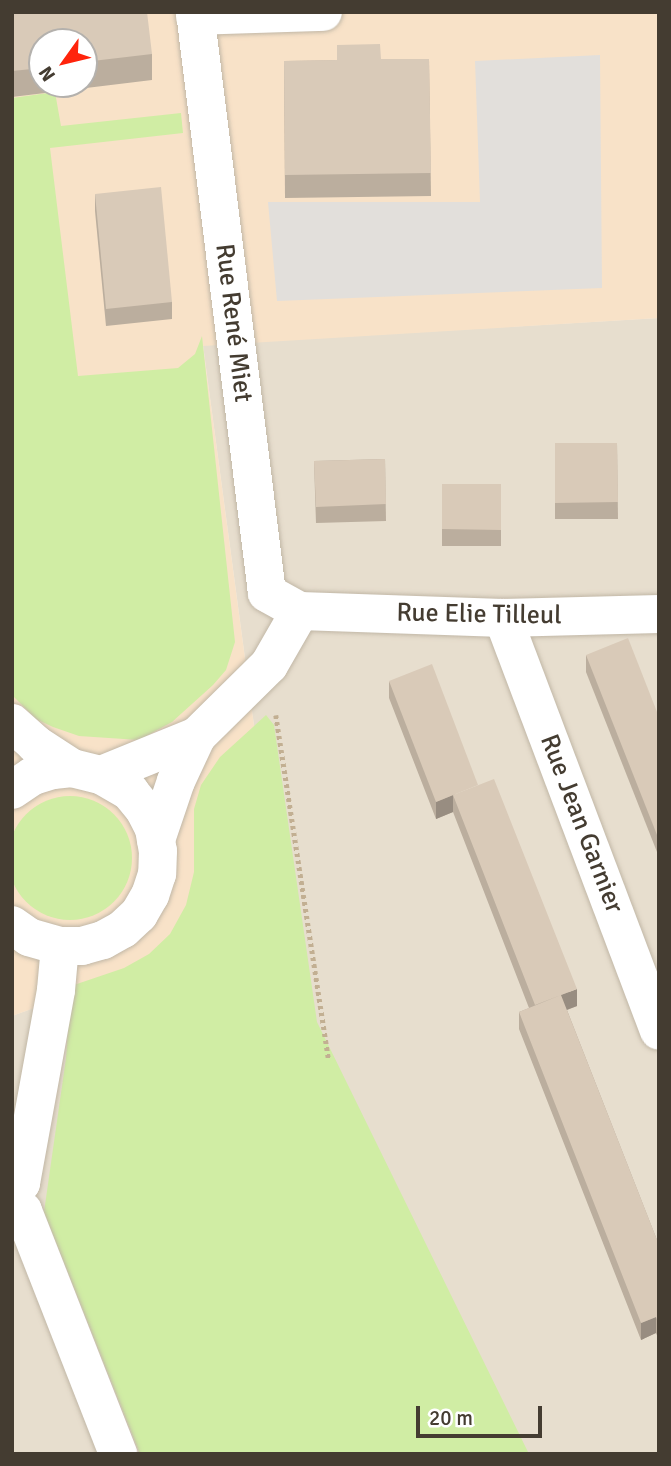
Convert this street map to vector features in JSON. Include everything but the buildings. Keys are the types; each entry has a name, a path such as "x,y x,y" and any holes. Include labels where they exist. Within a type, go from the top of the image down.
{"street":[{"name":"Rue René Miet","path":"300,611 267,593 195,14 323,12"},
{"name":"Rue Elie Tilleul","path":"300,611 503,618 659,614"},
{"path":"156,840 176,780 197,736 269,666 300,611"},
{"name":"Rue Jean Garnier","path":"503,618 659,1030"},
{"path":"12,723 35,744 130,792 144,809 156,840 157,874 150,895 139,914 123,929 103,940 82,946 60,946 29,937 12,925"},
{"path":"12,790 33,776 87,772 197,736"},
{"path":"12,1187 21,1182 56,990 60,946"},
{"path":"12,1206 23,1211 118,1454"}],"path":[{"path":"269,666 329,1060"}],"shaded area":[{"path":"12,12 659,12 659,318 203,346 280,919 12,1016"},
{"path":"600,55 602,288 277,301 268,202 480,202 475,61"},
{"path":"659,318 659,1454 12,1454 12,1016 280,919 203,345"}],"green space":[{"path":"28,96 28,98 56,98 61,126 181,113 183,133 50,148 78,376 178,368 195,354 202,336 235,642 226,670 213,685 172,722 139,740 79,736 53,727 36,719 12,695 12,98"},
{"path":"266,715 274,725 317,1022 529,1454 140,1454 44,1212 66,1058 71,986 124,968 149,954 170,934 186,905 194,872 194,809 201,785 220,757"},
{"path":"70,796 94,801 114,814 127,834 132,858 127,882 114,902 94,915 70,920 46,915 26,902 13,882 8,858 13,834 26,814 46,801"}]}
